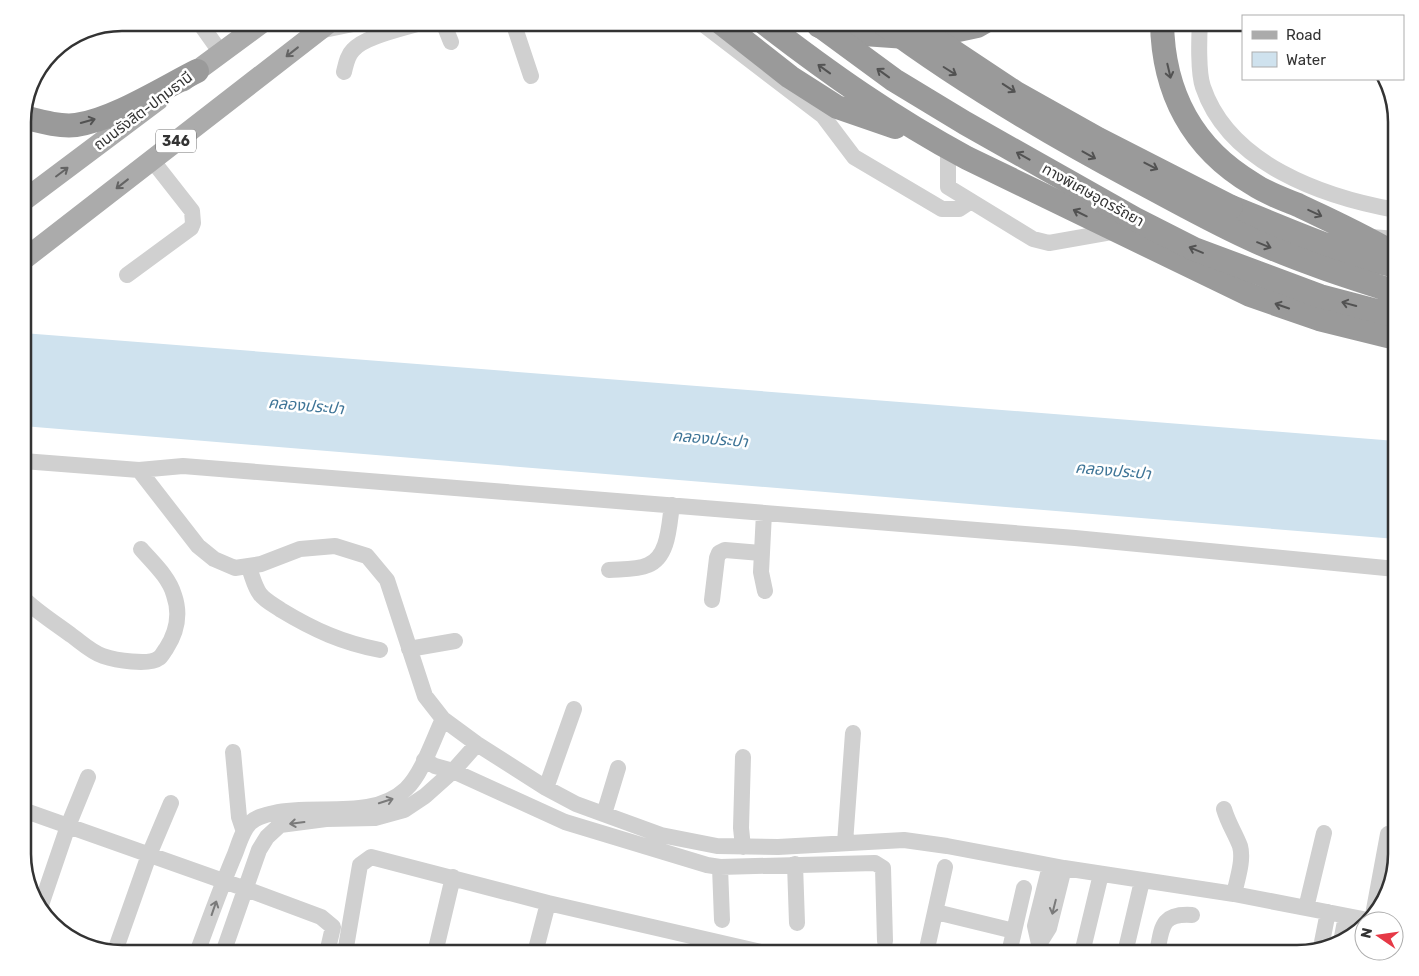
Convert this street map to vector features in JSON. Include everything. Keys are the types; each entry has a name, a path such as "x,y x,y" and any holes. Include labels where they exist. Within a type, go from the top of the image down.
{"highway":[{"path":"731,31 790,77 837,107 882,123 923,134"},
{"path":"775,31 854,91 948,148 1250,295 1319,319 1388,336"},
{"name":"ทางพิเศษอุดรรัถยา","path":"827,31 894,80 965,123 1135,219 1194,249 1320,296 1388,314"},
{"path":"840,31 921,38 954,31"},
{"path":"893,31 919,51 1009,108 1091,156 1144,184 1256,242 1315,265 1388,289"},
{"path":"923,31 1016,92 1098,139 1231,207 1375,262 1388,264"},
{"path":"1163,31 1168,72 1179,107 1198,138 1223,164 1253,185 1366,237 1388,250"},
{"path":"31,119 47,123 76,125 110,115 197,71"}],"main road":[{"name":"ถนนรังสิต-ปทุมธานี","path":"31,195 251,31"},
{"name":"346","path":"31,254 320,31"}],"street":[{"path":"205,31 221,53"},
{"path":"364,31 366,41"},
{"path":"344,72 348,57 353,49 366,41 397,31"},
{"path":"447,31 452,42"},
{"path":"516,31 531,76"},
{"path":"712,31 823,116 854,157 942,209 959,209 971,201"},
{"path":"1200,31 1202,85 1212,108 1227,131 1255,156 1309,186 1370,205 1388,208"},
{"path":"948,148 948,187 1033,239 1050,243 1117,231"},
{"path":"127,275 193,224 192,211 152,160"},
{"path":"1366,237 1388,238"},
{"path":"31,462 138,470 183,466 1075,538 1388,568"},
{"path":"138,470 198,546 214,559 234,568 260,564 300,549 335,546 367,556 387,580 425,696 443,719 476,744 546,788 576,804 661,835 717,846 778,847 904,840 1142,881 1234,894 1354,917"},
{"path":"609,570 648,565 659,558 669,530 672,505"},
{"path":"764,514 761,572 765,591"},
{"path":"31,605 102,656 136,662 150,662 159,658 171,641 177,626 178,612 169,583 141,548"},
{"path":"712,600 719,553 726,550 762,554"},
{"path":"248,566 260,594 274,605 301,622 352,645 380,650"},
{"path":"409,649 455,641"},
{"path":"546,788 574,709"},
{"path":"200,945 223,880 244,832 250,823 262,816 285,810 367,808 394,799 407,788 424,760 443,719"},
{"path":"845,843 853,733"},
{"path":"226,945 259,850 267,837 280,825 326,819 375,818 404,810 425,796 453,771 476,744"},
{"path":"233,752 239,817 244,832"},
{"path":"743,757 741,828 743,847"},
{"path":"424,760 435,766 453,771 565,822 707,865 720,867 867,862 880,865 883,868 884,874 885,941"},
{"path":"604,814 618,768"},
{"path":"43,899 68,826 88,777"},
{"path":"117,945 149,856 171,803"},
{"path":"1224,809 1240,848 1241,857 1234,894"},
{"path":"31,813 149,856 223,880 321,917 328,921 332,927 329,945"},
{"path":"1306,908 1324,833"},
{"path":"1376,897 1388,834"},
{"path":"346,945 360,865 371,857 708,945"},
{"path":"795,864 797,923"},
{"path":"720,867 722,920"},
{"path":"928,945 945,867"},
{"path":"1040,945 1049,928 1057,867"},
{"path":"1084,945 1102,874"},
{"path":"437,945 453,878"},
{"path":"1127,945 1142,881"},
{"path":"1011,945 1024,888"},
{"path":"537,945 548,903"},
{"path":"936,912 1014,931"},
{"path":"1321,942 1328,912"},
{"path":"1159,945 1164,925 1168,918 1178,914 1192,915"},
{"path":"1343,932 1346,916"}],"water":[{"name":"คลองประปา","path":"31,334 1388,440 1388,538 31,427"}]}
